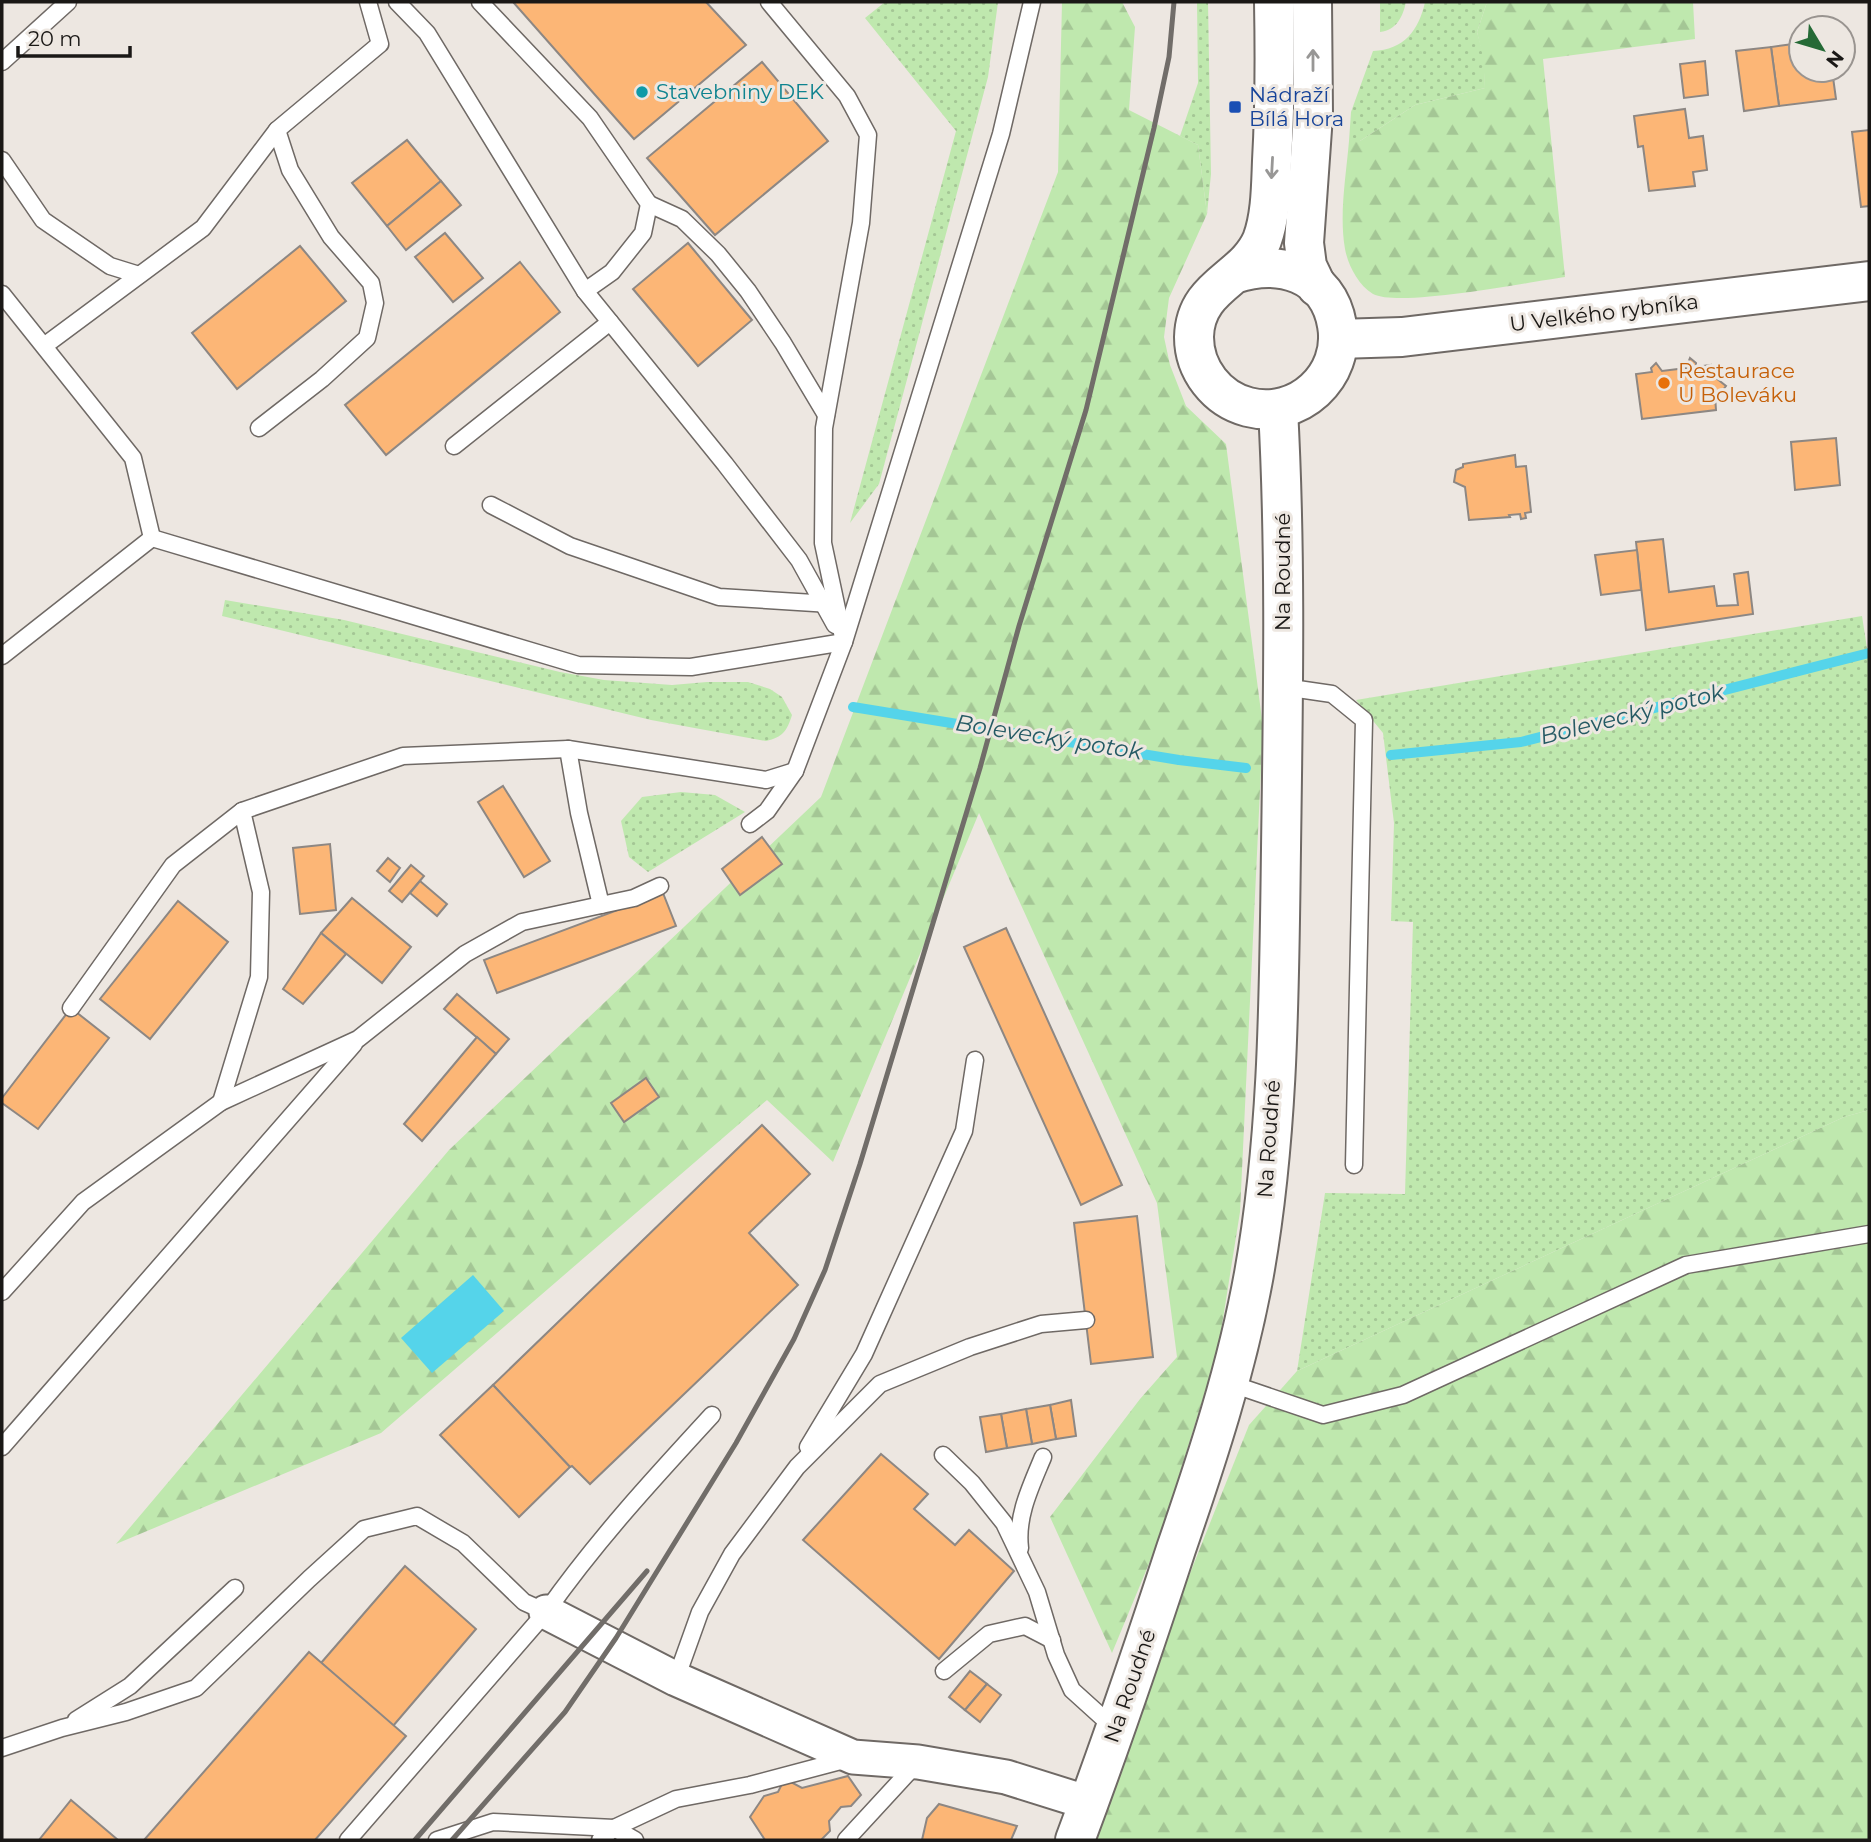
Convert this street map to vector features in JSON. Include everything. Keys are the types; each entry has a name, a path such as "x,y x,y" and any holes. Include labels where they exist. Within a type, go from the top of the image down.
{"main road":[{"path":"1273,2 1274,114 1271,183 1265,227 1261,242 1251,257 1210,294 1201,307 1194,337 1201,368 1219,393 1233,401 1263,410 1279,409 1305,399 1325,379 1334,360 1338,339 1333,311 1307,266 1304,243 1313,115 1312,2"},
{"path":"1234,274 1252,268 1284,269 1306,278 1317,287"},
{"name":"U Velkého rybníka","path":"1338,339 1441,332 1869,281"},
{"name":"Na Roudné","path":"1074,1840 1116,1730 1210,1449 1229,1383 1254,1275 1269,1163 1279,988 1284,687 1283,498 1279,409"}],"street":[{"path":"546,1612 676,1679 853,1757 918,1762 1006,1777 1089,1803"}],"lane":[{"path":"2,62 68,2"},
{"path":"44,346 203,228 277,130 380,44 368,2"},
{"path":"397,2 427,33 585,291 799,560 829,604 844,642"},
{"path":"480,2 590,118 649,204 682,219 719,254 783,343 826,415"},
{"path":"769,2 847,96 868,135 861,223 826,415 823,543 829,604"},
{"path":"750,824 767,811 795,771 844,642 1001,134 1031,2"},
{"path":"259,428 322,379 367,338 375,303 371,283 331,237 290,170 277,130"},
{"path":"2,160 43,220 110,266 139,275"},
{"path":"585,291 612,272 643,233 649,204"},
{"path":"2,294 133,458 152,538"},
{"path":"454,446 610,322"},
{"path":"491,505 570,546 719,597 829,604"},
{"path":"152,538 578,665 691,667 844,642"},
{"path":"2,656 152,538"},
{"path":"1284,687 1332,694 1364,720 1354,1165"},
{"path":"71,1008 173,865 243,811 402,756 568,749 766,780 795,771"},
{"path":"568,749 579,813 601,905"},
{"path":"221,1102 259,977 261,892 243,811"},
{"path":"2,1447 358,1039 465,954 522,922 634,898 660,886"},
{"path":"2,1292 83,1202 221,1102 358,1039"},
{"path":"676,1679 700,1612 732,1554 797,1467 864,1354 964,1131 975,1060"},
{"path":"1229,1383 1323,1415 1404,1395 1686,1265 1869,1234"},
{"path":"797,1467 880,1384 970,1347 1041,1324 1086,1320"},
{"path":"348,1840 546,1612 571,1576 634,1499 712,1415"},
{"path":"943,1455 972,1483 1004,1524 1037,1592 1072,1690 1116,1730"},
{"path":"1022,1559 1018,1535 1025,1500 1043,1457"},
{"path":"2,1748 62,1728 126,1712 196,1688 364,1529 417,1516 463,1543 524,1602 546,1612"},
{"path":"62,1728 130,1686 235,1588"},
{"path":"944,1671 989,1634 1025,1626 1052,1640"},
{"path":"600,1840 614,1828 676,1799 750,1785 853,1757"},
{"path":"846,1840 918,1762"},
{"path":"437,1840 494,1822 614,1828 635,1840"}],"green space":[{"path":"885,2 998,2 988,77 879,484 850,523 956,131 865,18"},
{"path":"1062,2 1122,2 1135,27 1129,110 1198,145 1207,214 1169,298 1164,337 1170,365 1186,406 1226,444 1263,727 1240,1212 1218,1350 1160,1537 1112,1653 1050,1517 1140,1399 1177,1357 1157,1203 979,813 833,1162 767,1100 381,1433 116,1544 449,1150 821,797 1058,172"},
{"path":"1197,2 1208,2 1211,174 1207,214 1198,145 1180,136 1198,83"},
{"path":"1380,2 1406,2 1398,22 1380,32"},
{"path":"1425,2 1487,2 1477,32 1484,57 1485,88 1415,105 1360,141 1349,141 1351,112 1373,51 1393,47 1408,37 1419,21"},
{"path":"1487,2 1693,2 1695,39 1543,59 1565,277 1436,296 1409,298 1373,294 1354,274 1345,249 1343,209 1349,141 1360,141 1415,105 1485,88 1483,57 1477,32"},
{"path":"225,600 344,620 604,680 672,685 748,682 770,689 782,697 792,715 784,733 766,741 651,720 222,616"},
{"path":"1862,616 1869,661 1869,1110 1844,1117 1297,1371 1325,1193 1405,1194 1413,922 1391,921 1394,823 1383,733 1356,700"},
{"path":"681,792 715,795 745,812 648,872 629,857 621,821 642,797"},
{"path":"1869,1110 1869,1840 1084,1840 1249,1425 1297,1371 1844,1117"}],"water":[{"path":"473,1275 504,1311 432,1373 401,1338"}],"building":[{"name":"Stavebniny DEK","path":"513,2 706,2 746,45 634,139"},
{"path":"1787,45 1787,84 1834,84 1836,99 1779,106 1771,47"},
{"path":"1771,47 1779,106 1744,111 1736,51"},
{"path":"1705,61 1708,95 1684,98 1680,64"},
{"name":"Stavebniny DEK","path":"762,62 828,141 715,235 647,158"},
{"path":"1685,109 1689,138 1703,136 1707,170 1693,172 1695,186 1649,191 1643,146 1638,147 1634,116"},
{"path":"1869,130 1869,206 1861,207 1852,132"},
{"path":"407,140 441,181 387,226 352,183"},
{"path":"441,181 461,205 406,250 387,226"},
{"path":"445,233 483,278 453,302 415,257"},
{"path":"688,243 752,320 698,366 633,289"},
{"path":"300,246 346,301 237,389 192,333"},
{"path":"520,262 560,312 386,455 345,405"},
{"path":"1690,358 1696,363 1696,367 1711,365 1712,379 1716,378 1726,386 1715,396 1716,410 1642,419 1636,374 1652,372 1651,368 1656,363 1662,371 1686,368"},
{"path":"1836,438 1840,485 1795,490 1791,442"},
{"path":"1515,455 1516,467 1526,466 1531,512 1525,513 1526,518 1521,519 1520,514 1469,520 1465,487 1454,482 1456,470 1463,467 1463,464"},
{"path":"1663,539 1669,592 1714,586 1717,606 1738,605 1734,574 1748,572 1753,614 1646,630 1636,542"},
{"path":"1637,550 1641,590 1601,595 1595,555"},
{"path":"503,786 550,861 524,877 478,802"},
{"path":"762,837 782,864 740,895 722,869"},
{"path":"330,844 336,910 300,914 293,848"},
{"path":"388,858 400,868 390,882 377,871"},
{"path":"411,865 424,876 402,902 389,891"},
{"path":"420,881 447,904 437,916 410,893"},
{"path":"663,893 676,926 497,993 484,960"},
{"path":"352,898 411,947 382,983 321,933"},
{"path":"178,901 228,942 150,1039 100,999"},
{"path":"1006,928 1122,1185 1081,1205 964,947"},
{"path":"321,933 346,954 303,1004 283,989"},
{"path":"457,994 509,1039 496,1054 444,1009"},
{"path":"71,1008 109,1038 38,1129 2,1103 2,1098"},
{"path":"477,1037 496,1054 422,1141 404,1124"},
{"path":"646,1078 659,1097 624,1122 611,1103"},
{"path":"762,1125 810,1174 749,1233 798,1285 590,1484 570,1467 493,1385"},
{"path":"1137,1216 1153,1357 1091,1364 1074,1223"},
{"path":"493,1385 570,1467 519,1517 440,1435"},
{"path":"1071,1400 1076,1436 1056,1439 1050,1405"},
{"path":"1050,1405 1056,1439 1032,1444 1026,1409"},
{"path":"1026,1409 1032,1444 1007,1448 1001,1414"},
{"path":"1001,1414 1007,1448 986,1452 980,1417"},
{"path":"881,1454 928,1494 914,1509 955,1545 969,1530 1014,1571 939,1659 803,1540"},
{"path":"405,1566 476,1629 393,1726 321,1663"},
{"path":"309,1652 406,1736 315,1840 144,1840"},
{"path":"970,1671 987,1684 965,1710 949,1697"},
{"path":"987,1684 1001,1695 980,1722 965,1710"},
{"path":"848,1776 861,1795 851,1806 841,1807 829,1821 830,1831 821,1840 765,1840 750,1817 764,1796 778,1792 782,1784 791,1782 802,1788"},
{"path":"71,1800 118,1840 39,1840"},
{"path":"939,1804 1017,1826 1011,1840 922,1840 927,1818"}],"waterway":[{"name":"Bolevecký potok","path":"1391,755 1521,742 1869,653"},
{"name":"Bolevecký potok","path":"853,707 1179,760 1246,768"}],"railway":[{"path":"452,1840 565,1712 616,1638 736,1443 794,1339 825,1270 860,1164 980,768 1019,626 1086,410 1154,128 1169,57 1174,2"},
{"path":"415,1840 647,1571"}],"place":[{"name":"Stavebniny DEK","path":"642,92"},
{"name":"Nádraží Bílá Hora","path":"1235,107"},
{"name":"Restaurace U Boleváku","path":"1664,383"}]}
